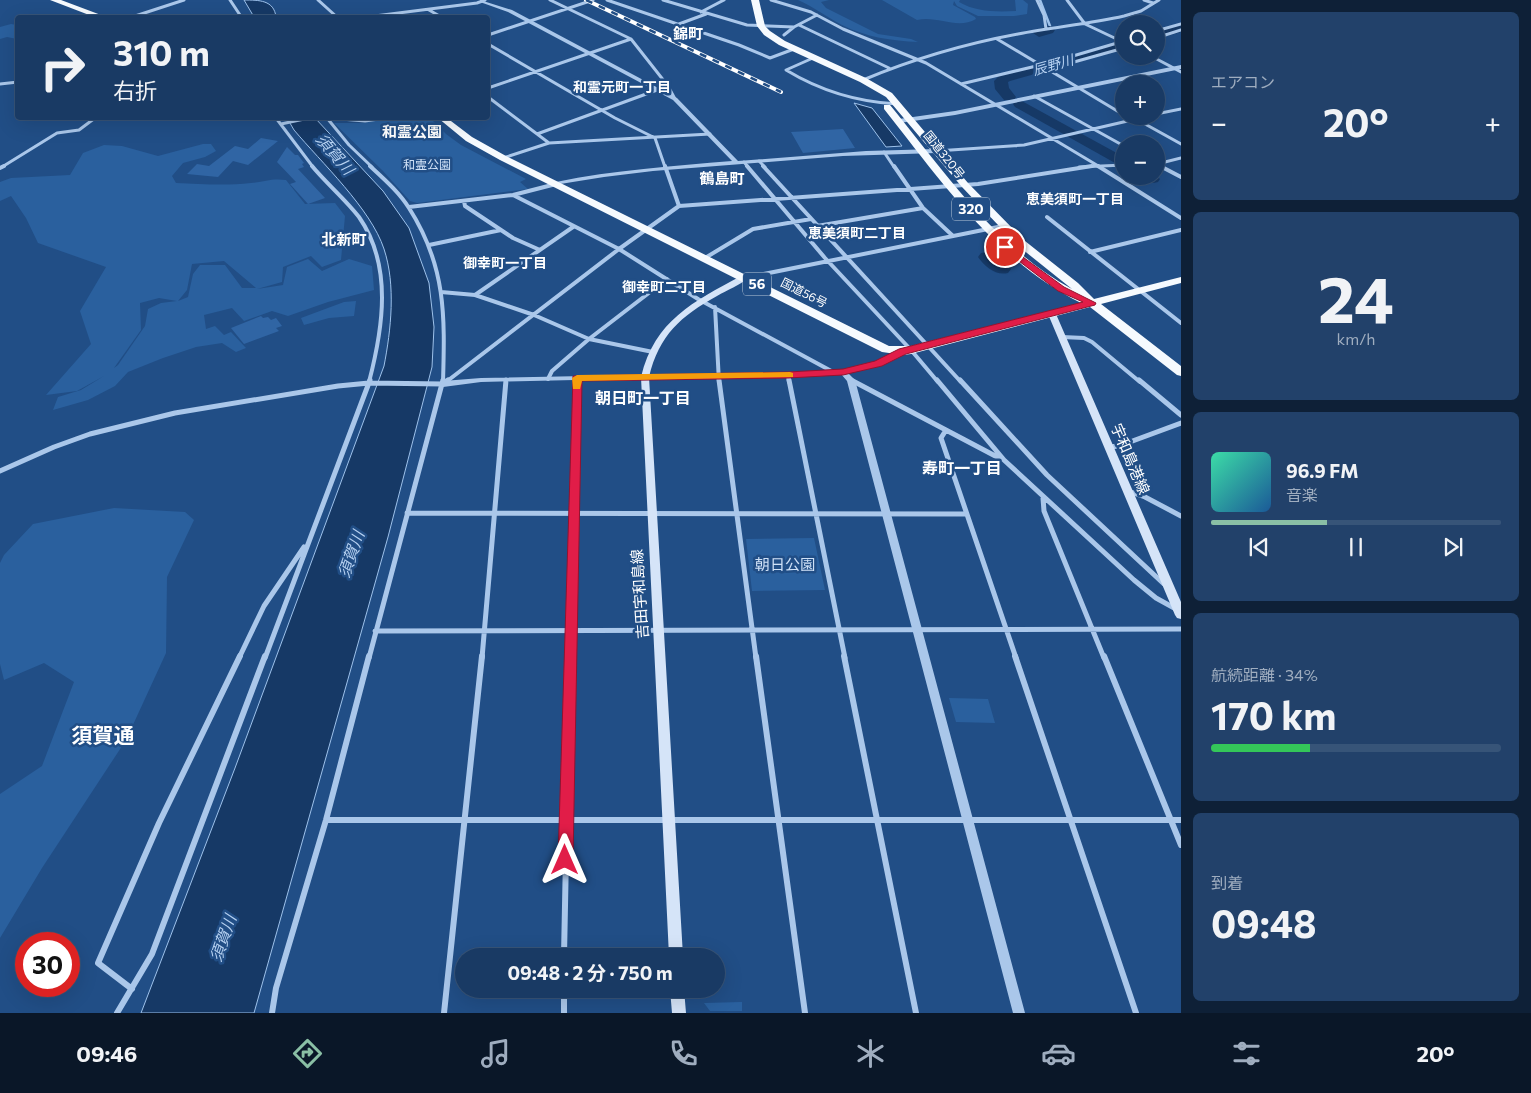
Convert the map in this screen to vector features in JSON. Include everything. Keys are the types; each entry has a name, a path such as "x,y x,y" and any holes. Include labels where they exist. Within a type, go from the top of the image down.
{"highway":[{"path":"54,0 97,15"},
{"path":"755,0 761,26"},
{"name":"国道320号","path":"761,26 777,41 863,80 889,95 965,185 1003,226 1021,243 1074,285 1092,303 1181,372"},
{"name":"国道320号","path":"878,88 885,104 950,186 1005,247 1061,289 1092,303"},
{"name":"国道56号","path":"445,120 469,139 502,158 886,349 907,351 1181,280"}],"main road":[{"name":"吉田宇和島線","path":"676,948 645,377 646,367 662,336 674,322 702,301 744,278"},
{"name":"宇和島港線","path":"1052,314 1180,613"},
{"path":"678,998 679,1013"}],"street":[{"path":"169,0 173,3"},
{"path":"138,15 184,0"},
{"path":"230,0 240,15"},
{"path":"319,0 335,15"},
{"path":"382,15 482,0 510,11 675,99"},
{"path":"550,0 631,39 668,86 675,99 774,199 1004,460 1042,498 1134,580 1156,598 1180,613"},
{"path":"490,34 593,0"},
{"path":"607,0 770,58 794,49"},
{"path":"663,0 739,24 794,27"},
{"path":"700,12 724,0"},
{"path":"770,0 817,15 843,29 926,63 1097,165 1181,218"},
{"path":"1037,0 1044,15 1046,29"},
{"path":"1066,0 1085,24 1115,38"},
{"path":"1144,0 1153,3"},
{"path":"863,80 889,68 999,40 1142,11 1159,0"},
{"path":"429,9 438,15"},
{"path":"678,24 706,14"},
{"path":"784,35 794,27 817,15"},
{"path":"1165,28 1181,24"},
{"path":"799,25 889,68"},
{"path":"1165,35 1181,30"},
{"path":"490,87 631,39"},
{"path":"999,40 1115,110"},
{"path":"961,84 1042,65 1115,44"},
{"path":"490,45 602,110 655,138 679,206"},
{"path":"1049,69 1115,51"},
{"path":"813,58 786,70 832,91 870,102 897,104"},
{"path":"1165,63 1181,72"},
{"path":"899,121 996,104 1181,67"},
{"path":"0,84 15,82"},
{"path":"537,134 668,86"},
{"path":"1034,96 1115,141"},
{"path":"490,99 549,143"},
{"path":"1165,112 1181,109"},
{"path":"0,168 57,133 79,130 92,120"},
{"path":"117,1013 152,954 369,383 379,341 383,287 381,268 367,231 346,200 330,187 287,135 278,120"},
{"path":"281,124 298,120"},
{"path":"272,1013 276,988 326,820 442,384 445,320 437,268 429,245 409,207 396,191 336,131 329,120"},
{"path":"353,120 372,120"},
{"path":"409,207 513,195 556,184 610,174 665,168 884,152 936,151 1024,145 1115,125"},
{"path":"1144,125 1181,144"},
{"path":"502,158 549,143 710,134"},
{"path":"884,152 923,208 953,236"},
{"path":"1165,162 1181,158"},
{"path":"759,161 810,219 1047,475 1168,588"},
{"path":"442,384 645,229 679,206 965,185 1097,165 1115,165"},
{"path":"1165,168 1181,177"},
{"path":"513,195 619,249 702,301 946,430 978,449 1004,460"},
{"path":"464,202 466,206 513,238 540,250"},
{"path":"817,226 923,208"},
{"path":"1047,217 1181,323"},
{"path":"705,258 753,229 810,219"},
{"path":"744,278 1003,226"},
{"path":"475,295 573,227"},
{"path":"429,245 501,230"},
{"path":"1090,252 1181,230"},
{"path":"548,378 552,371 589,340 667,279"},
{"path":"441,292 475,295 534,315 589,340 653,352"},
{"path":"715,307 719,376 736,514 804,1013"},
{"path":"1062,337 1084,338 1092,342 1181,415"},
{"path":"0,471 54,446 90,434 175,414 338,386 369,383 442,384 475,380 548,378 843,375 878,364 907,351"},
{"path":"788,375 916,1013"},
{"path":"843,375 886,514 1019,1013"},
{"path":"564,948 577,378"},
{"path":"444,1013 496,512 506,380"},
{"path":"1109,447 1119,446 1181,423"},
{"path":"946,430 941,438 1136,1013"},
{"path":"1128,491 1178,512 1181,516"},
{"path":"1042,498 1044,511 1181,845"},
{"path":"407,512 966,514"},
{"path":"132,989 98,963 159,823 264,606 297,554 307,543"},
{"path":"375,631 1006,631 1181,629"},
{"path":"326,820 1181,820"},
{"path":"564,998 564,1013"}],"green space":[{"path":"798,0 829,0 821,2 826,8 878,34 911,39 918,42 899,41 860,33"},
{"path":"882,0 960,0 959,2 972,8 994,11 1016,11 1015,0 1023,0 1028,4 1027,14 978,16 957,6 954,1 953,5 976,19 969,22 954,23 932,19 917,20"},
{"path":"15,25 15,39 7,37 0,39 0,27"},
{"name":"和霊公園","path":"381,120 432,120 461,145 526,179 520,182 528,189 417,203 410,201 383,171 334,123 362,123"},
{"path":"203,144 211,144 216,151 205,157 183,163 172,176 176,183 213,185 286,180 305,204 335,203 345,216 341,260 322,267 311,256 283,267 282,282 257,289 283,285 287,267 308,259 322,271 349,259 372,266 374,290 328,302 288,316 272,311 244,321 232,308 204,315 206,329 215,326 224,335 231,332 246,348 236,352 222,343 196,347 128,372 115,386 88,400 53,410 58,397 81,390 104,376 77,391 46,395 91,344 80,311 106,267 38,243 26,218 11,196 0,201 0,182 11,178 70,175 83,153 104,145 122,146 158,156","holes":["224,261 256,288 242,288 225,265 200,265 193,274 188,297 178,301 187,290 192,264","159,298 177,301 161,303 148,309 145,326 114,368 141,330 140,303"]},
{"path":"356,301 354,316 329,318 304,325 301,318 344,302"},
{"path":"114,508 185,512 194,520 167,577 166,653 126,740 42,868 0,938 0,794 42,766 74,682 44,663 4,680 0,664 0,563 4,555 33,524"},
{"name":"朝日公園","path":"814,538 825,590 752,591 746,539"},
{"path":"949,698 988,699 995,723 956,722"},
{"path":"742,1002 742,1011 710,1011 704,1003"}],"water":[{"path":"244,0 265,2 272,7 276,15 253,15"},
{"path":"854,103 872,108 902,146 886,147"},
{"name":"須賀川","path":"288,120 317,120 383,191 409,228 429,283 434,327 432,367 388,537 254,1013 141,1013 235,768 384,366 387,352 391,308 390,277 388,263 378,234 357,202 294,130"}],"building":[{"path":"843,129 855,148 803,153 791,132"},
{"path":"261,138 278,141 248,165 233,161 218,177 187,174 197,164 209,166 235,146 248,149"},
{"path":"287,147 295,155 298,155 304,163 302,164 304,167 298,169 325,198 308,204 290,184 296,182 277,162"},
{"path":"261,316 263,318 268,317 271,320 276,318 282,326 276,328 279,331 244,344 231,328"}],"waterway":[{"path":"1040,0 1050,26"},
{"name":"辰野川","path":"1165,32 1181,28"},
{"path":"1039,33 1049,30"},
{"name":"辰野川","path":"1009,97 1002,89 1001,81 1005,78 1115,47"},
{"name":"辰野川","path":"1020,104 1115,158"},
{"path":"987,257 1002,269"}],"railway":[{"path":"586,0 781,92"}],"slow traffic":[{"path":"576,387 577,378 790,375"}],"district":[{"name":"錦町","path":"688,34"},
{"name":"和霊元町一丁目","path":"622,87"},
{"name":"和霊公園","path":"412,132"},
{"name":"鶴島町","path":"722,179"},
{"name":"恵美須町一丁目","path":"1075,199"},
{"name":"恵美須町二丁目","path":"857,233"},
{"name":"北新町","path":"344,240"},
{"name":"御幸町一丁目","path":"505,263"},
{"name":"御幸町二丁目","path":"664,287"},
{"name":"朝日町一丁目","path":"643,398"},
{"name":"寿町一丁目","path":"962,468"},
{"name":"須賀通","path":"103,736"}],"route":[{"path":"565,860 577,378 788,375 843,372 878,364 903,351 1092,303 1061,289 1005,247"}]}
